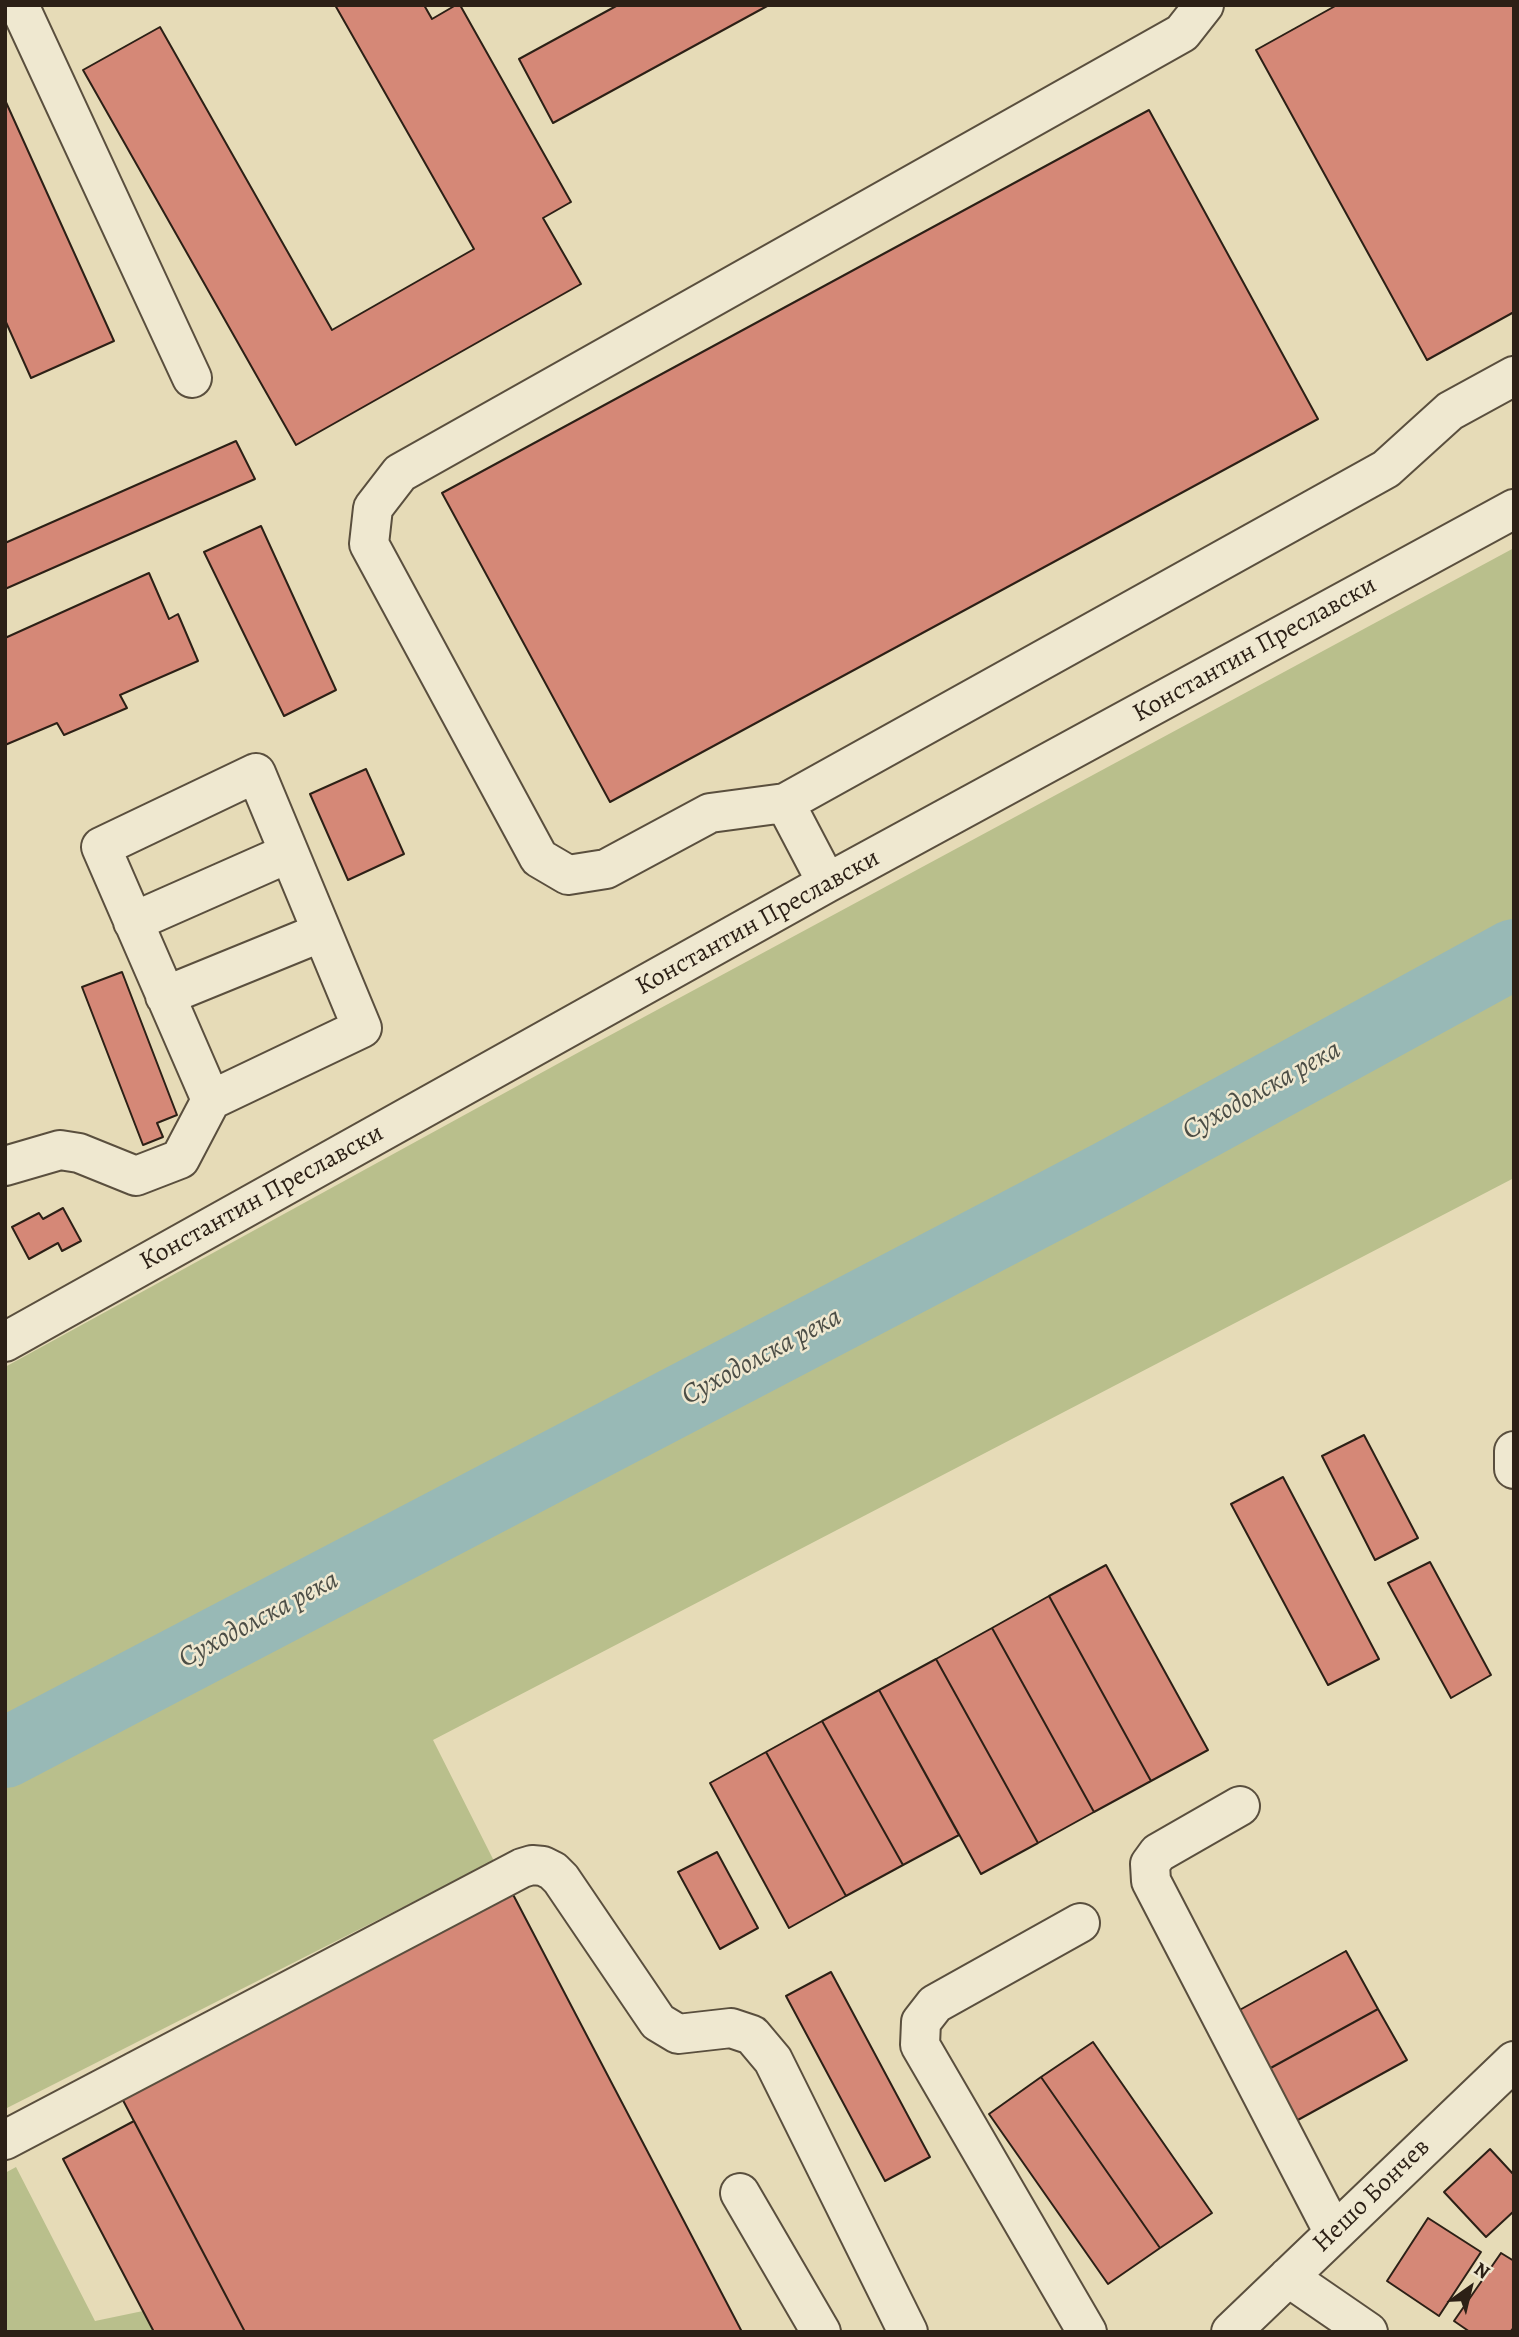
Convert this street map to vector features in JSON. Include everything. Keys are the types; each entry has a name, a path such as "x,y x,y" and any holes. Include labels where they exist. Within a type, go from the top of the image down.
{"street":[{"path":"19,5 192,378"},
{"path":"1204,5 1182,33 400,473 373,508 369,544 539,858 568,875 606,869 710,813 785,803 1386,469 1450,411 1514,376"},
{"name":"Константин Преславски","path":"6,1340 828,884 1514,509"},
{"path":"5,1166 60,1150 79,1153 136,1176 180,1159 211,1100 362,1028 256,773 100,847 211,1100"},
{"path":"785,803 828,884"},
{"path":"133,922 289,853"},
{"path":"165,996 322,932"},
{"path":"1514,1451 1514,1469"},
{"path":"1241,1806 1158,1853 1150,1864 1151,1881 1334,2233"},
{"path":"5,2140 522,1868 543,1866 553,1871 561,1880 658,2022 678,2034 731,2028 742,2031 752,2035 773,2060 908,2332"},
{"path":"1080,1923 935,2004 921,2022 920,2045 1087,2332"},
{"name":"Нешо Бончев","path":"1231,2332 1514,2061"},
{"path":"740,2193 821,2332"},
{"path":"1288,2277 1368,2332"}],"green space":[{"path":"1514,548 1514,1178 433,1740 494,1861 5,2109 5,1367 592,1045"},
{"path":"16,2167 95,2321 143,2311 154,2332 5,2332 5,2173"}],"building":[{"path":"335,5 424,5 432,19 460,5 571,202 543,218 581,284 296,445 83,70 160,27 332,330 474,249"},
{"path":"618,5 769,5 553,123 519,59"},
{"path":"1337,5 1514,5 1514,312 1427,360 1256,50"},
{"path":"5,100 114,341 31,378 5,320"},
{"path":"1149,110 1318,419 610,802 442,493"},
{"path":"236,441 255,479 5,589 5,543"},
{"path":"261,526 336,690 284,716 204,552"},
{"path":"149,573 169,619 178,614 198,661 120,695 127,708 64,735 57,723 5,745 5,638"},
{"path":"366,769 404,854 348,880 310,794"},
{"path":"122,972 177,1115 157,1123 163,1137 143,1145 82,987"},
{"path":"63,1208 81,1241 62,1251 58,1243 29,1259 12,1227 39,1213 43,1219"},
{"path":"1364,1435 1418,1538 1375,1560 1322,1456"},
{"path":"1283,1477 1379,1659 1328,1685 1231,1504"},
{"path":"1430,1562 1491,1675 1451,1698 1388,1583"},
{"path":"1106,1565 1208,1750 1151,1781 1049,1596"},
{"path":"1049,1596 1151,1781 1094,1812 992,1628"},
{"path":"992,1628 1094,1812 1038,1843 936,1659"},
{"path":"936,1659 1038,1843 981,1874 879,1690"},
{"path":"879,1690 959,1835 903,1865 822,1721"},
{"path":"822,1721 903,1865 846,1896 766,1752"},
{"path":"766,1752 846,1896 789,1928 710,1783"},
{"path":"717,1852 758,1928 720,1949 678,1872"},
{"path":"507,1883 742,2332 245,2332 116,2087"},
{"path":"1346,1951 1378,2009 1267,2070 1236,2012"},
{"path":"831,1972 930,2157 885,2181 786,1996"},
{"path":"1378,2009 1407,2060 1296,2121 1267,2070"},
{"path":"1093,2042 1212,2213 1160,2248 1041,2077"},
{"path":"1041,2077 1160,2248 1108,2284 989,2114"},
{"path":"134,2121 245,2332 154,2332 63,2159"},
{"path":"1490,2149 1514,2175 1514,2211 1486,2237 1444,2192"},
{"path":"1428,2218 1481,2252 1439,2316 1387,2281"},
{"path":"1501,2253 1514,2261 1514,2327 1510,2332 1470,2332 1454,2321"}],"waterway":[{"name":"Суходолска река","path":"5,1753 1110,1175 1514,954"}]}
